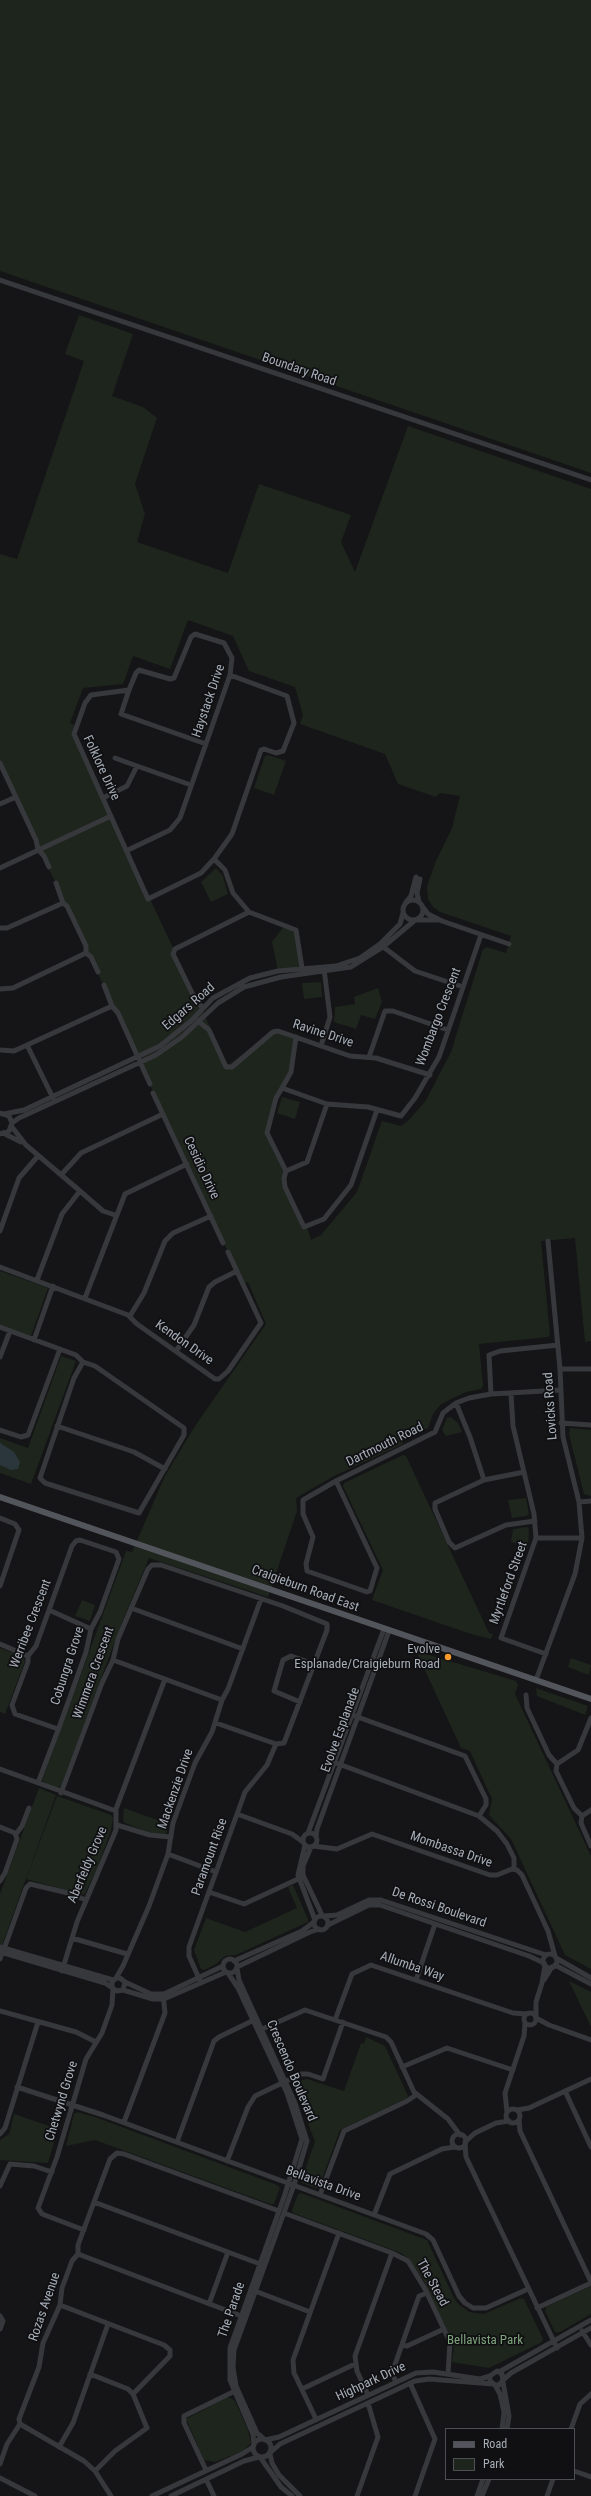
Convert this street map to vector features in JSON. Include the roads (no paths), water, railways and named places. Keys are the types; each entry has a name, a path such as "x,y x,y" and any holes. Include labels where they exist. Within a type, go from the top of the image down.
{"main road":[{"name":"Craigieburn Road East","path":"0,1496 591,1699"}],"street":[{"name":"Boundary Road","path":"0,280 591,480"},
{"name":"Haystack Drive","path":"128,850 174,826 180,818 234,662 227,646 195,634 191,637 174,678 170,679 139,670 136,673 129,690"},
{"path":"230,675 287,696 294,723 283,751 276,753 261,750 232,834 214,859 225,870 233,893 249,912 296,930 302,968"},
{"path":"129,690 121,714 206,744"},
{"name":"Folklore Drive","path":"129,690 91,695 85,702 74,734 128,850 148,899 201,873 214,859"},
{"path":"115,758 191,785"},
{"path":"0,763 36,840 38,849 44,856 49,867"},
{"path":"103,798 127,786 138,766"},
{"path":"0,804 16,797"},
{"path":"0,868 111,816"},
{"path":"414,920 422,915 421,904 417,892 418,878 403,913 407,919 414,920 442,921"},
{"path":"56,883 63,903 77,926 86,946 86,953"},
{"path":"406,903 414,900 421,904 428,914 442,921 509,944"},
{"path":"0,928 7,928 63,903"},
{"path":"202,1007 195,999 173,954 175,949 249,912"},
{"name":"Edgars Road","path":"381,946 400,924 403,913"},
{"name":"Edgars Road","path":"2,1113 24,1110 53,1099 173,1044 218,1003 244,987 281,977 324,969 351,967 414,920"},
{"name":"Wombargo Crescent","path":"282,1088 327,1104 378,1110 401,1116 430,1075 448,1030 481,935"},
{"path":"381,946 415,971 463,987"},
{"path":"86,953 91,956 98,972"},
{"path":"0,989 13,988 86,953"},
{"name":"Edgars Road","path":"139,1059 176,1035 202,1007 229,988 250,978 278,971 302,968 324,969"},
{"path":"321,1046 330,1017 324,969"},
{"path":"104,985 112,1006 118,1013 150,1084"},
{"path":"0,1050 10,1052 112,1006"},
{"path":"369,1057 385,1011 393,1011 448,1030"},
{"name":"Ravine Drive","path":"198,1021 209,1030 226,1067 232,1067 273,1032 296,1037 350,1056 369,1057 430,1075"},
{"path":"296,1037 291,1072 276,1098 266,1130 286,1172 286,1187 304,1226 324,1219 351,1185 378,1110"},
{"path":"27,1045 53,1099"},
{"name":"Cesidio Drive","path":"130,1316 144,1293 165,1241 173,1233 211,1216 153,1093"},
{"name":"Edgars Road","path":"2,1134 19,1118 53,1099"},
{"path":"286,1172 307,1162 327,1104"},
{"path":"2,1113 10,1117 12,1125 26,1145 38,1156 103,1210 115,1216"},
{"path":"61,1175 81,1153 163,1114"},
{"path":"2,1134 26,1145"},
{"path":"0,1231 19,1178 38,1156"},
{"path":"86,1298 115,1216 125,1194 186,1164"},
{"path":"37,1280 62,1214 80,1191"},
{"path":"211,1216 223,1243"},
{"name":"Lovicks Road","path":"536,1680 577,1567 582,1538 579,1502 561,1423 560,1369 548,1241"},
{"name":"Kendon Drive","path":"0,1267 86,1298 130,1316 134,1322 217,1379 224,1376 261,1323 228,1252"},
{"path":"176,1352 194,1325 209,1287 215,1282 237,1271"},
{"path":"34,1340 53,1286"},
{"path":"0,1327 76,1355 83,1362 94,1366 183,1426 185,1434 142,1511 137,1513 45,1483 40,1480 40,1474 74,1378 83,1362"},
{"path":"0,1357 10,1331"},
{"path":"491,1394 490,1355 500,1351 558,1345"},
{"path":"0,1430 21,1437 28,1435 60,1349"},
{"path":"560,1369 591,1369"},
{"name":"Dartmouth Road","path":"336,1481 377,1568 370,1591 363,1592 307,1572 306,1564 313,1537 303,1514 302,1500 336,1481 435,1432 443,1413 456,1403 469,1398 491,1394 560,1390"},
{"name":"Myrtleford Street","path":"511,1394 513,1426 535,1522 536,1538 501,1638 546,1654"},
{"path":"456,1403 470,1437 484,1480"},
{"path":"561,1423 591,1425"},
{"path":"57,1426 134,1452 165,1469"},
{"path":"524,1472 484,1480 435,1503 435,1509 452,1546 458,1548 506,1525 535,1522"},
{"path":"579,1502 591,1501"},
{"path":"0,1518 19,1527 19,1533 1,1582"},
{"path":"536,1538 582,1538"},
{"name":"Werribee Crescent","path":"58,1729 12,1711 12,1705 28,1662 28,1656 35,1649 73,1544 78,1540 113,1551 118,1555"},
{"name":"Cobungra Grove","path":"38,1783 86,1652 91,1629 100,1612 118,1563 118,1555"},
{"name":"Wimmera Crescent","path":"61,1793 102,1683 113,1660 118,1639 148,1569 152,1564 161,1565 261,1599"},
{"name":"Paramount Rise","path":"200,1981 188,1951 216,1872 248,1788 267,1765 278,1745 284,1743 327,1630 327,1624 261,1599"},
{"name":"Mackenzie Drive","path":"122,1991 125,1981 124,1966 127,1954 149,1906 168,1854 174,1823 198,1755 211,1736 222,1700 243,1649 261,1599"},
{"path":"131,1608 243,1649"},
{"path":"49,1610 91,1629"},
{"name":"Evolve Esplanade","path":"312,1847 317,1838 317,1829 338,1764 387,1630"},
{"path":"0,1644 28,1656"},
{"path":"300,1702 274,1691 281,1667 286,1658 291,1656 314,1664"},
{"path":"113,1660 222,1700"},
{"name":"Aberfeldy Grove","path":"63,1969 72,1938 86,1900 117,1826 116,1811 165,1679"},
{"path":"526,1695 530,1715 549,1755 557,1764"},
{"path":"356,1716 465,1756 486,1799 486,1805 479,1816"},
{"path":"582,1816 574,1808 556,1771 557,1764 578,1750 591,1718"},
{"path":"216,1723 278,1745"},
{"path":"338,1764 479,1816 492,1826 507,1844 514,1858 514,1869 522,1875 551,1940 555,1957 553,1966 542,1983"},
{"name":"Evolve Esplanade","path":"304,1844 338,1764"},
{"path":"0,1769 61,1793 116,1811"},
{"path":"0,1881 16,1843 16,1834 22,1826 29,1808"},
{"path":"591,1810 582,1816 581,1823 591,1846"},
{"path":"237,1814 292,1834 307,1834 317,1838 328,1847"},
{"path":"117,1826 150,1835 171,1838"},
{"path":"0,1827 16,1834"},
{"name":"Mombassa Drive","path":"292,1834 304,1844 312,1847 328,1847 338,1849 372,1834 490,1875 514,1869"},
{"path":"304,1844 298,1868 298,1879 319,1930"},
{"path":"312,1847 303,1866 302,1875 328,1925"},
{"path":"168,1854 216,1872"},
{"path":"209,1892 244,1904 298,1879"},
{"path":"0,1959 2,1950 28,1885 37,1884 86,1900"},
{"name":"De Rossi Boulevard","path":"324,1916 337,1915 368,1900 380,1900 555,1957"},
{"name":"De Rossi Boulevard","path":"237,1968 310,1932 325,1929 328,1925 368,1905 376,1904 535,1958 544,1964 553,1966"},
{"path":"200,1981 223,1966 227,1960 234,1961 302,1931 314,1921 324,1916"},
{"path":"416,1980 436,1924"},
{"path":"72,1938 127,1954"},
{"path":"524,2036 533,2024 536,2017 536,2002 542,1983 544,1964 551,1940"},
{"path":"2,1950 63,1969 112,1988 153,1999 164,1997 200,1981 227,1972 233,1973 237,1968 234,1961"},
{"path":"555,1957 591,1978"},
{"name":"Allumba Way","path":"335,2020 350,1976 355,1971 372,1965 513,2013 525,2022 533,2024"},
{"name":"Mackenzie Drive","path":"114,1979 124,1966"},
{"path":"223,1966 227,1972"},
{"path":"553,1966 591,1984"},
{"name":"Crescendo Boulevard","path":"237,1968 239,1980 255,2019 298,2110 307,2141 291,2184"},
{"path":"63,1969 125,1981 151,1994 164,1997"},
{"name":"Crescendo Boulevard","path":"227,1972 255,2019"},
{"name":"Chetwynd Grove","path":"112,2005 112,1988 114,1979"},
{"name":"Chetwynd Grove","path":"84,2230 42,2214 39,2206 52,2172 86,2059 102,2033 112,2005 122,1991"},
{"path":"124,2122 165,2013 164,1997"},
{"path":"520,2131 510,2122 507,2113 505,2093 524,2036 525,2022 528,2013 536,2002"},
{"path":"260,2030 303,2010 343,2022 388,2039 416,2095 450,2123 461,2135 465,2143 466,2157"},
{"path":"0,2011 76,2032 96,2042"},
{"name":"Allumba Way","path":"513,2013 528,2013 536,2017"},
{"path":"536,2017 550,2025 591,2040"},
{"path":"177,2142 214,2041 255,2019"},
{"path":"0,2134 4,2131 38,2022"},
{"path":"227,2161 250,2102 255,2096 305,2074 324,2079 343,2022"},
{"path":"533,2024 550,2025"},
{"path":"402,2067 447,2048 513,2070"},
{"path":"442,2149 453,2138 475,2133 496,2123 507,2113 529,2108 591,2079"},
{"name":"Bellavista Drive","path":"17,2086 124,2122 431,2237 459,2296 468,2306 477,2309 486,2308 528,2289"},
{"path":"565,2091 591,2147"},
{"path":"320,2195 344,2131 407,2101 416,2095"},
{"path":"506,2099 516,2110 519,2118 520,2131 591,2282 537,2308"},
{"path":"496,2123 510,2122 519,2118 529,2108"},
{"path":"450,2123 456,2147 466,2157 557,2348"},
{"path":"374,2215 390,2174 442,2149 456,2147 465,2143 475,2133"},
{"name":"The Stead","path":"111,2157 117,2153 124,2154 392,2253 408,2262 427,2293 451,2348 448,2374"},
{"name":"Rozas Avenue","path":"0,2464 7,2444 20,2424 19,2419 39,2367 43,2343 60,2305 62,2288 70,2268 78,2254 77,2248 111,2157"},
{"path":"0,2186 10,2164 27,2164 52,2172"},
{"name":"The Parade","path":"243,2317 255,2291 291,2184"},
{"path":"94,2202 260,2264"},
{"name":"The Parade","path":"253,2446 253,2434 236,2391 234,2356 243,2317 260,2264 281,2212"},
{"path":"316,2419 294,2373 293,2360 339,2233"},
{"path":"209,2304 228,2252"},
{"path":"368,2395 355,2364 356,2352 392,2253"},
{"path":"78,2254 243,2317"},
{"path":"255,2291 310,2312"},
{"path":"396,2382 392,2373 419,2296 427,2293"},
{"path":"60,2305 164,2345 170,2350 170,2356 133,2394"},
{"path":"0,2316 3,2321 0,2329"},
{"path":"502,2428 504,2412 500,2394 490,2376 494,2372 499,2372 591,2320"},
{"path":"59,2447 73,2423 108,2324"},
{"path":"580,2326 591,2345"},
{"path":"494,2385 503,2381 511,2373 591,2328"},
{"path":"402,2345 407,2346 444,2330"},
{"path":"302,2389 355,2364"},
{"name":"Highpark Drive","path":"264,2439 279,2436 421,2372 480,2379 490,2376"},
{"path":"499,2372 502,2374 510,2416 507,2428"},
{"path":"90,2374 128,2389 133,2394 147,2428 115,2451 95,2471"},
{"name":"Highpark Drive","path":"270,2453 280,2444 410,2383 424,2378 494,2385"},
{"path":"410,2383 435,2439 415,2496"},
{"path":"206,2470 184,2423 184,2416 236,2391"},
{"name":"The Parade","path":"236,2391 258,2432 264,2439"},
{"path":"571,2428 580,2404 591,2394"},
{"path":"357,2496 378,2437 368,2403"},
{"path":"20,2424 84,2461 95,2471 111,2496"},
{"path":"152,2496 253,2446 257,2441 264,2439 271,2446 270,2453 272,2463 279,2476 300,2496"},
{"path":"253,2446 255,2454 260,2457 282,2487 292,2496"},
{"path":"170,2496 247,2459 260,2457 270,2453"},
{"path":"575,2471 591,2477"},
{"path":"0,2478 35,2496"},
{"path":"206,2479 214,2496"},
{"path":"477,2496 484,2480"},
{"path":"482,2496 489,2480"},
{"path":"547,2496 553,2480"}],"place":[{"name":"Evolve Esplanade/Craigieburn Road","path":"448,1657"}],"park label":[{"name":"Bellavista Park","path":"485,2341"}]}
